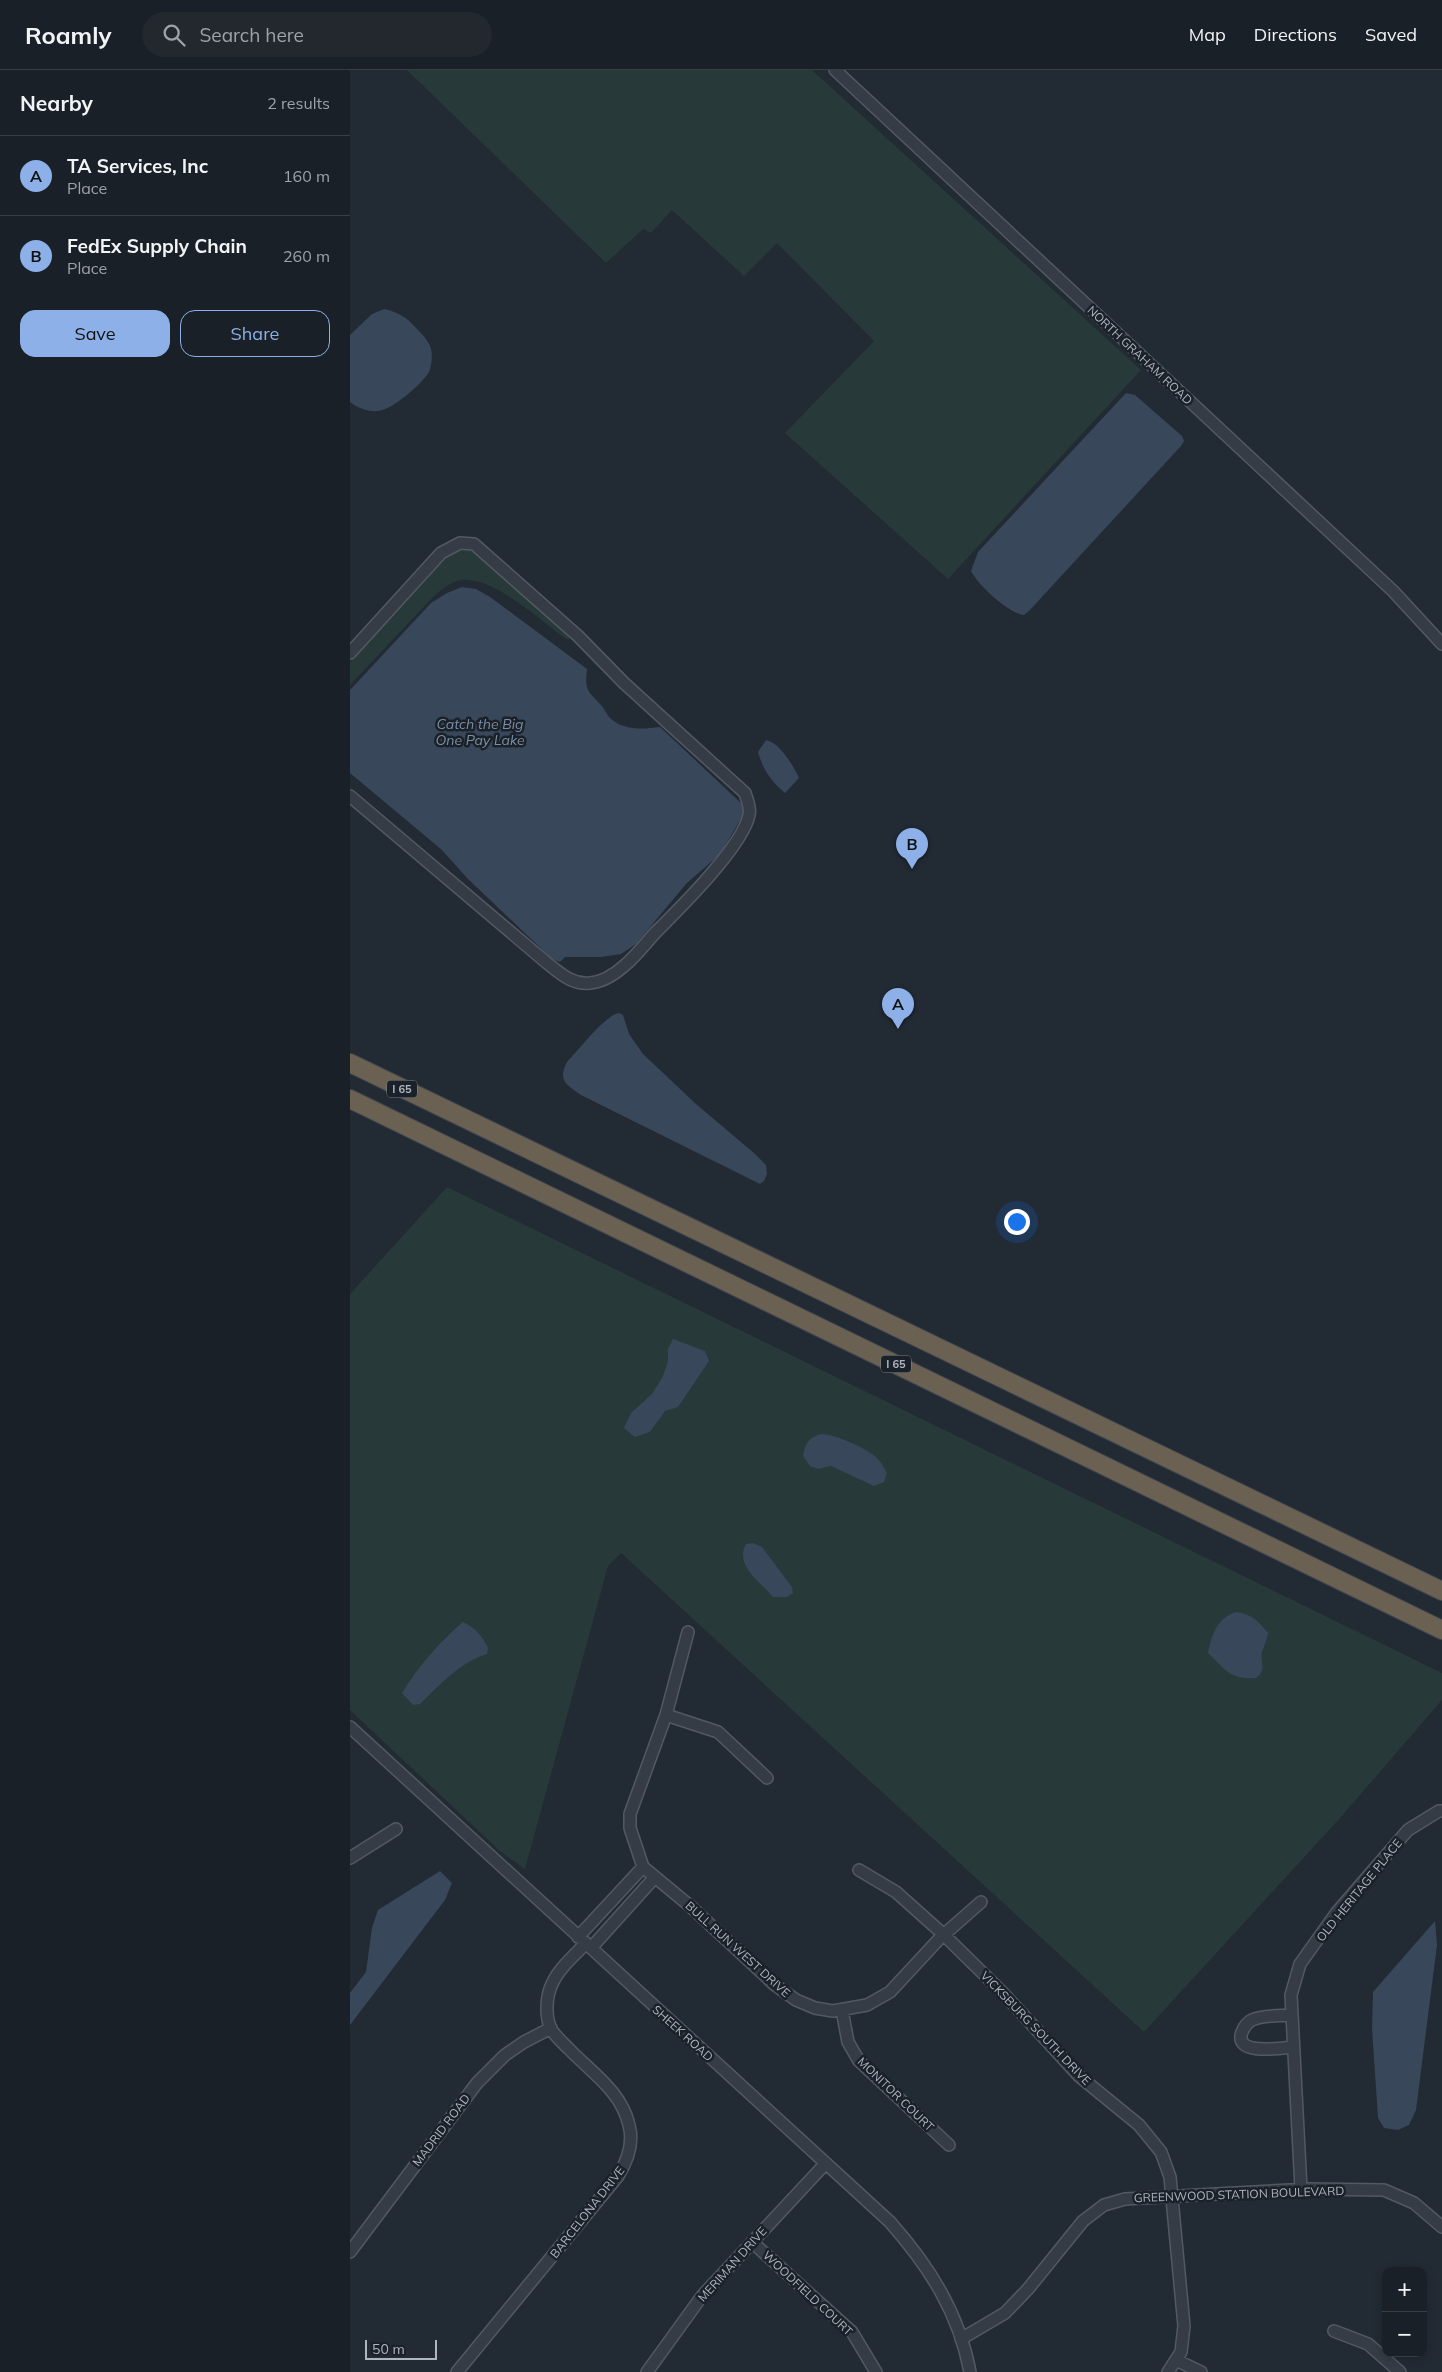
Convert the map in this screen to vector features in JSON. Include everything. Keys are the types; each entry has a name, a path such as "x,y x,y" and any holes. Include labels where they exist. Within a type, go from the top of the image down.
{"highway":[{"path":"350,1054 453,1114"},
{"name":"I 65","path":"350,1063 1442,1591"},
{"name":"I 65","path":"350,1099 1442,1630"}],"street":[{"name":"NORTH GRAHAM ROAD","path":"835,70 1393,591 1442,644"},
{"path":"350,653 441,553 460,543 474,544 571,630 624,683 744,793 749,803 749,815 728,854 624,966 603,980 578,983 568,979 547,963 350,796"},
{"path":"551,2028 547,2010 552,1985 559,1972 585,1943 643,1867 630,1828 630,1814 666,1715 688,1632"},
{"path":"666,1715 718,1732 767,1778"},
{"name":"SHEEK ROAD","path":"350,1727 890,2222 914,2249 941,2289 961,2339 970,2372"},
{"name":"OLD HERITAGE PLACE","path":"1301,2190 1290,1995 1300,1964 1337,1912 1408,1830 1442,1811"},
{"path":"350,1858 396,1829"},
{"name":"BULL RUN WEST DRIVE","path":"643,1867 690,1906 775,1985 796,2000 815,2008 833,2011 867,2005 890,1992 944,1934 981,1902"},
{"name":"VICKSBURG SOUTH DRIVE","path":"859,1870 896,1892 944,1934 1003,1993 1079,2076 1123,2111 1151,2139 1166,2164 1170,2177 1184,2326 1181,2352 1168,2372"},
{"path":"585,1943 655,1877"},
{"name":"MONITOR COURT","path":"842,2010 848,2042 859,2060 950,2145"},
{"path":"1292,2015 1252,2020 1245,2026 1241,2035 1243,2044 1247,2047 1259,2049 1293,2047"},
{"name":"MADRID ROAD","path":"350,2252 477,2083 505,2056 524,2042 551,2028"},
{"name":"BARCELONA DRIVE","path":"457,2372 618,2176 629,2154 630,2128 626,2112 619,2099 560,2040 551,2028"},
{"name":"MERIMAN DRIVE","path":"653,2370 702,2296 826,2163"},
{"name":"GREENWOOD STATION BOULEVARD","path":"961,2339 1005,2313 1028,2289 1083,2221 1104,2205 1125,2199 1301,2190 1384,2190 1414,2203 1442,2227"},
{"name":"WOODFIELD COURT","path":"752,2242 852,2332 876,2372"},
{"path":"1334,2331 1368,2344 1400,2372"},
{"path":"1176,2360 1201,2372"}],"shaded area":[{"path":"407,70 812,70 1141,370 948,579 785,433 874,341 777,243 744,276 672,210 651,233 643,229 606,263"},
{"path":"467,547 474,549 564,630 570,639 566,639 520,604 494,588 469,580 460,580 437,593 350,685 350,662 446,557"},
{"path":"447,1187 1442,1673 1442,1700 1341,1817 1144,2032 621,1553 608,1566 525,1869 500,1851 350,1710 350,1294"}],"water":[{"path":"384,309 393,311 406,318 422,334 431,349 431,363 429,372 406,396 384,410 371,411 360,408 350,402 350,335 372,314"},
{"path":"1126,393 1135,395 1182,436 1184,441 1029,611 1024,615 1017,613 994,598 971,571 978,552"},
{"name":"Catch the Big One Pay Lake","path":"462,587 476,589 490,597 587,669 587,688 611,719 623,726 641,729 660,727 742,804 745,812 720,854 686,884 636,944 621,954 601,957 565,957 560,962 552,959 467,878 442,850 350,773 350,690 431,603 447,593"},
{"path":"766,740 781,750 790,761 799,778 785,793 768,775 762,764 758,752"},
{"path":"619,1013 623,1015 629,1034 643,1054 696,1104 766,1165 767,1174 764,1181 760,1184 581,1095 565,1082 563,1074 567,1062 599,1026 613,1015"},
{"path":"673,1339 705,1351 709,1361 678,1407 665,1411 650,1432 635,1437 624,1428 631,1413 652,1394 663,1376 668,1361 668,1349"},
{"path":"821,1434 843,1439 874,1455 881,1462 887,1473 884,1482 874,1486 831,1466 818,1469 810,1466 803,1456 805,1448 813,1437"},
{"path":"753,1543 762,1547 792,1587 793,1593 787,1597 773,1597 751,1573 743,1559 743,1552 746,1544"},
{"path":"1236,1612 1246,1614 1254,1619 1268,1633 1262,1652 1262,1669 1256,1678 1234,1675 1208,1653 1216,1628 1224,1618"},
{"path":"463,1622 472,1627 481,1636 488,1648 487,1654 459,1669 420,1704 413,1705 402,1693 430,1655"},
{"path":"440,1871 452,1883 445,1900 350,2025 350,1993 366,1972 372,1928 378,1910"},
{"path":"1435,1921 1437,1945 1416,2110 1409,2125 1398,2130 1384,2128 1378,2118 1372,2028 1373,1992"}],"place":[{"name":"FedEx Supply Chain","path":"912,869"},
{"name":"TA Services, Inc","path":"898,1029"}]}
